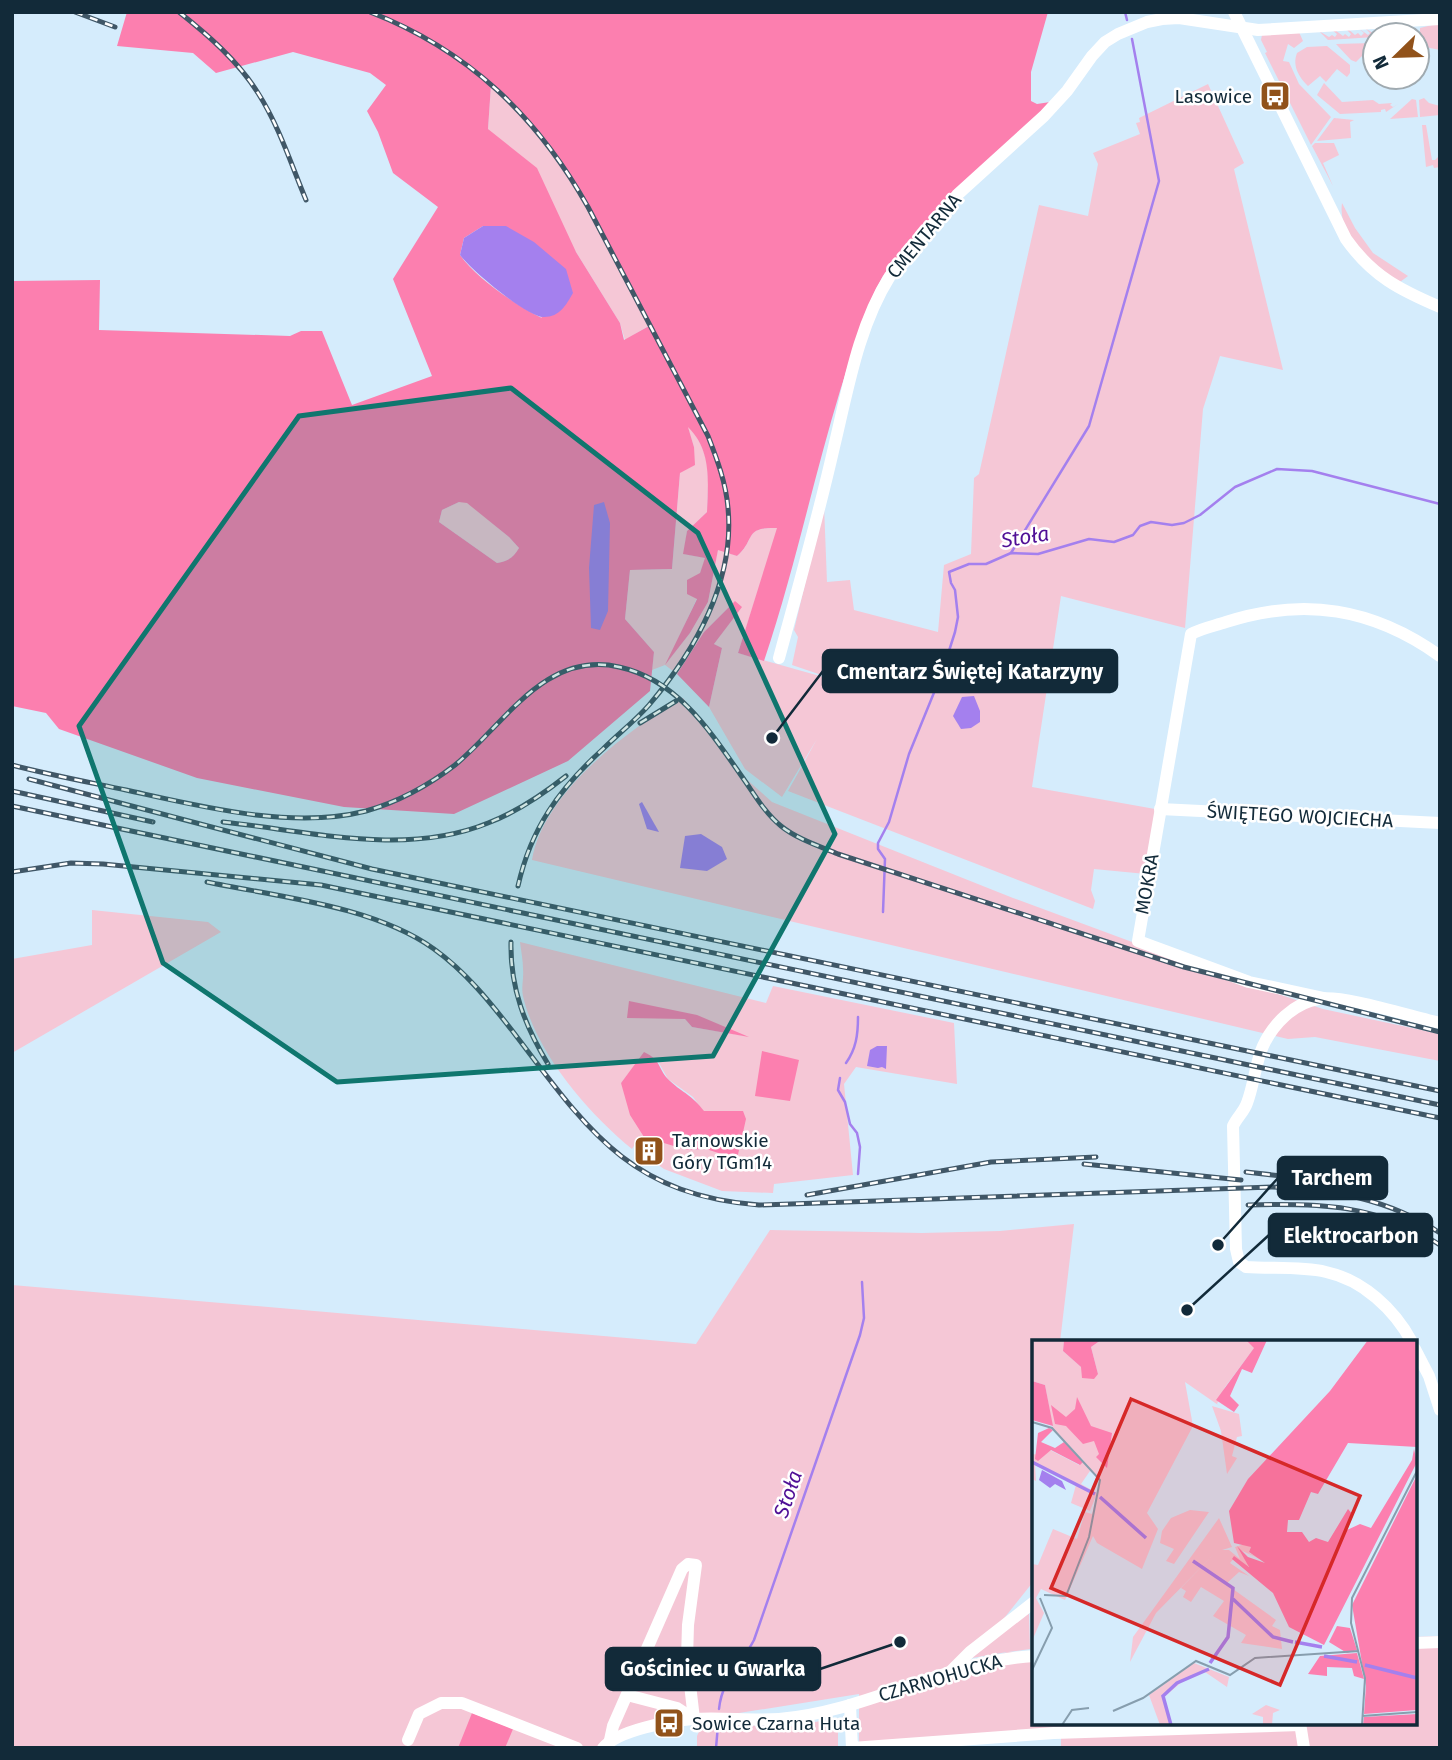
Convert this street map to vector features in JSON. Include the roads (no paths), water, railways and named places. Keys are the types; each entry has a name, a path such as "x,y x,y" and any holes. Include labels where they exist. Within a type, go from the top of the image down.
{"street":[{"path":"1234,12 1338,224 1356,253 1385,280 1440,307"},
{"name":"CMENTARNA","path":"779,658 850,380 872,310 890,276 957,195 1044,116 1105,42 1132,27 1162,19 1179,18 1242,29 1398,17 1440,19"},
{"name":"MOKRA","path":"1324,998 1249,982 1138,941 1191,634 1261,611 1318,609 1348,613 1394,628 1440,656"},
{"name":"ŚWIĘTEGO WOJCIECHA","path":"1160,809 1440,823"},
{"path":"1411,1340 1389,1310 1360,1286 1343,1277 1311,1270 1246,1267 1238,1260 1233,1126 1244,1111 1262,1049 1274,1028 1293,1010 1307,1002 1324,998 1346,1000 1440,1023"},
{"path":"1417,1353 1429,1376 1440,1410"},
{"path":"606,1744 682,1569 688,1564 696,1565 688,1625 687,1659 694,1719"},
{"path":"949,1672 1032,1604"},
{"path":"1417,1643 1440,1642"},
{"name":"CZARNOHUCKA","path":"606,1744 640,1729 694,1719 778,1719 850,1705 949,1672 1013,1657 1032,1656"},
{"path":"627,1695 677,1708 694,1719"},
{"path":"408,1740 419,1714 441,1703 462,1703 577,1748"},
{"path":"850,1705 852,1748 1054,1733 1273,1725"},
{"path":"1300,1725 1304,1748"}],"waterway":[{"path":"1125,12 1127,20"},
{"path":"1011,553 1089,426 1159,181 1132,39"},
{"name":"Stoła","path":"883,912 885,859 878,849 878,843 889,822 909,754 942,673 955,632 958,617 955,590 949,572 969,564 986,564 1011,553 1038,554 1089,539 1114,542 1133,535 1140,526 1151,522 1172,525 1184,523 1200,515 1235,487 1277,469 1312,471 1440,504"},
{"name":"Stoła","path":"846,1063 856,1042 858,1017"},
{"name":"Stoła","path":"840,1078 838,1090 845,1102 850,1124 857,1133 860,1147 858,1174"},
{"name":"Stoła","path":"719,1709 728,1681 754,1640 860,1335 864,1318 862,1282"},
{"name":"Stoła","path":"716,1748 718,1725"}],"railway":[{"path":"75,12 115,27"},
{"path":"179,12 222,49 258,93 278,132 306,200"},
{"path":"370,12 405,28 469,66 497,90 546,143 588,207 708,436 721,471 727,499 729,535 725,562 718,588 696,638 682,662 649,705 587,764 560,795 539,828 518,886"},
{"path":"12,765 246,814 308,818 337,816 390,803 435,779 455,765 509,712 548,680 569,670 593,665 619,667 640,674 677,696 720,745 771,816 787,831 808,842 1184,967 1440,1032"},
{"path":"640,723 676,701"},
{"path":"223,822 357,839 424,838 456,833 499,819 566,776"},
{"path":"29,779 372,869 1440,1091"},
{"path":"12,791 153,822"},
{"path":"12,806 1440,1105"},
{"path":"12,872 71,863 103,864 321,885 1440,1118"},
{"path":"207,882 295,898 355,913 410,934 434,949 457,967 477,988 565,1099 589,1127 615,1151 644,1171 676,1187 714,1199 759,1205 1272,1187 1316,1190 1359,1198 1401,1212 1440,1233"},
{"path":"511,942 513,975 520,1006 548,1064"},
{"path":"807,1195 991,1162 1096,1157"},
{"path":"1084,1164 1241,1180"},
{"path":"1246,1172 1309,1179"},
{"path":"1248,1205 1347,1209 1394,1221 1440,1245"}],"place":[{"name":"Lasowice","path":"1275,96"},
{"name":"Cmentarz Świętej Katarzyny","path":"772,738"},
{"name":"Tarnowskie Góry TGm14","path":"649,1151"},
{"name":"Tarchem","path":"1218,1245"},
{"name":"Elektrocarbon","path":"1187,1310"},
{"name":"Gościniec u Gwarka","path":"900,1642"},
{"name":"Sowice Czarna Huta","path":"669,1723"}]}
